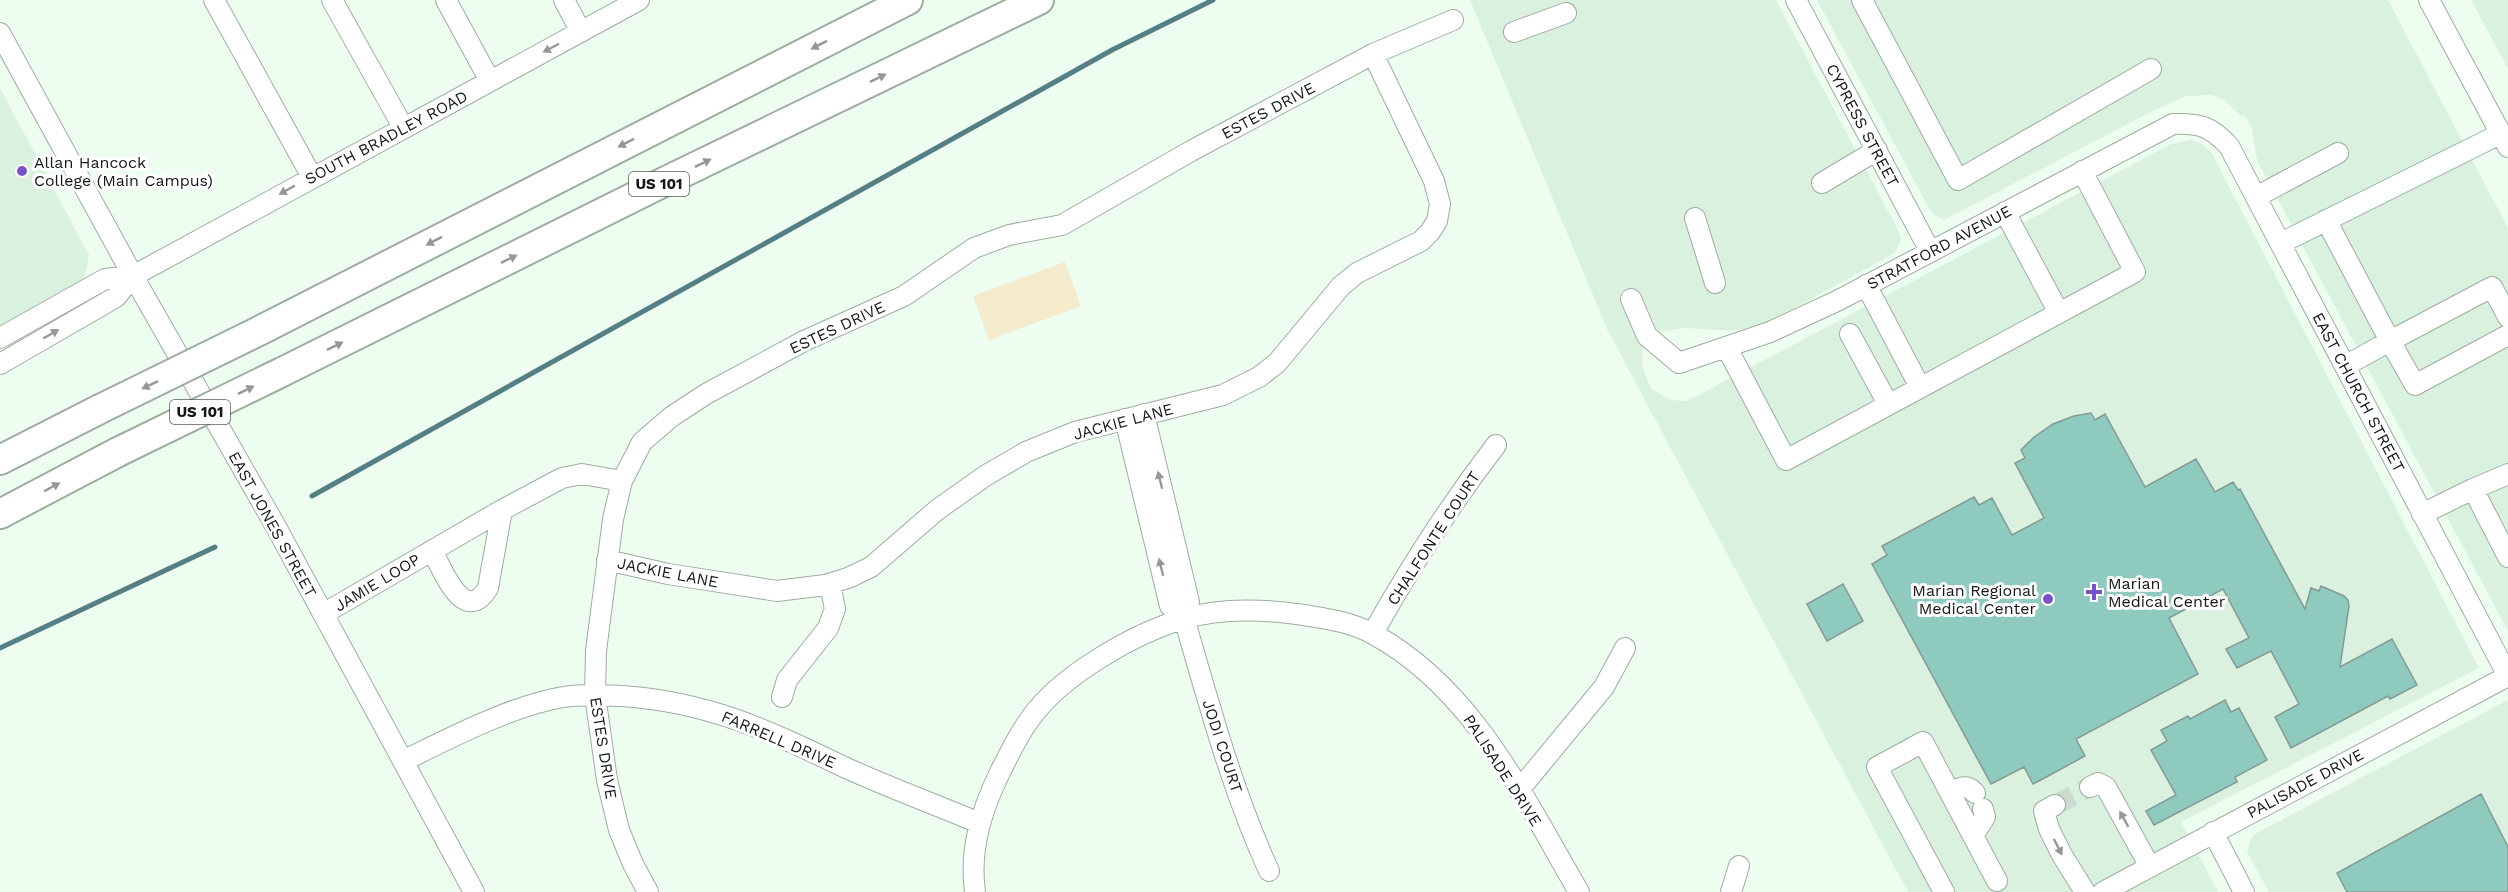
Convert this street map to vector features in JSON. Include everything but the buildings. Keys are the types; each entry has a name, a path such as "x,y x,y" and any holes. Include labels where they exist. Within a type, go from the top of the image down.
{"highway":[{"name":"US 101","path":"0,460 259,331 908,0"},
{"name":"US 101","path":"0,514 118,452 666,181 1039,0"}],"street":[{"path":"214,0 312,177"},
{"path":"332,0 403,127"},
{"path":"446,0 490,81"},
{"path":"564,0 581,32"},
{"name":"SOUTH BRADLEY ROAD","path":"0,364 116,297 133,276 639,0"},
{"name":"CYPRESS STREET","path":"1796,0 1930,250"},
{"path":"1863,0 1958,180 2151,69"},
{"path":"2281,243 2326,220 2504,141 2429,0"},
{"path":"1515,32 1566,13"},
{"name":"ESTES DRIVE","path":"648,892 619,830 607,780 595,695 596,651 613,519 622,481 642,442 671,417 706,394 804,342 904,296 974,248 1009,235 1062,225 1191,150 1373,54 1453,20"},
{"name":"EAST JONES STREET","path":"0,33 133,276 323,614 474,892"},
{"name":"JACKIE LANE","path":"608,560 668,574 777,591 830,584 871,567 938,510 985,476 1026,452 1075,432 1223,395 1259,377 1277,363 1341,286 1357,273 1421,241 1437,221 1440,204 1434,181 1373,54"},
{"name":"STRATFORD AVENUE","path":"1631,299 1647,336 1679,363 1727,348 1770,332 1866,285 2173,124 2194,123"},
{"name":"EAST CHURCH STREET","path":"2194,123 2214,131 2229,146 2508,676"},
{"path":"1822,183 1877,150"},
{"path":"2256,197 2338,153"},
{"path":"1727,348 1786,460 2135,272 2082,171"},
{"path":"2005,212 2059,313"},
{"path":"1695,218 1715,283"},
{"path":"2326,220 2415,385 2508,335"},
{"name":"SOUTH BRADLEY ROAD","path":"0,338 105,279 133,276"},
{"path":"1866,285 1920,387"},
{"path":"2345,366 2492,287 2508,317"},
{"path":"1850,334 1888,404"},
{"name":"JODI COURT","path":"1135,417 1189,602 1184,618 1227,764 1249,827 1269,871"},
{"name":"CHALFONTE COURT","path":"1373,633 1404,578 1452,502 1496,445"},
{"name":"JAMIE LOOP","path":"323,614 502,510 562,478 582,474 622,481"},
{"path":"2422,514 2508,474"},
{"path":"2473,489 2508,557"},
{"name":"JAMIE LOOP","path":"432,550 455,592 464,600 473,602 483,597 488,588 502,510"},
{"path":"782,697 787,680 828,628 835,609 830,584"},
{"name":"PALISADE DRIVE","path":"975,892 975,841 979,823 1015,742 1031,717 1071,677 1103,655 1184,618 1230,611 1257,610 1337,621 1373,633 1407,654 1433,677 1462,708 1487,740 1579,892"},
{"path":"1519,790 1604,687 1625,648"},
{"name":"PALISADE DRIVE","path":"2103,892 2508,676"},
{"name":"FARRELL DRIVE","path":"403,761 471,728 562,697 595,695 655,698 706,709 784,738 846,767 979,823"},
{"path":"1944,892 1877,767 1923,742 1997,881"},
{"path":"2090,787 2098,783 2106,787 2150,867"},
{"path":"1950,793 1963,786 1970,787 1979,801 1985,817 1973,836"},
{"path":"2055,805 2044,811 2049,829 2085,892"},
{"path":"2213,832 2244,892"},
{"path":"1731,892 1739,866"}],"shaded area":[{"name":"Marian Medical Center","path":"1470,0 1776,0 1898,230 1901,240 1895,253 1767,323 1733,331 1684,328 1656,332 1647,341 1643,350 1642,366 1651,389 1671,400 1685,401 1697,396 2171,144 2191,140 2204,145 2212,154 2479,668 2181,822 2218,892 1908,892 1608,331"},
{"path":"1817,0 2388,0 2508,228 2508,631 2257,160 2252,129 2246,117 2241,116 2224,100 2212,95 2186,96 1944,220 1933,214 1929,208"},
{"path":"2471,0 2508,0 2508,69 2495,44"},
{"name":"Allan Hancock College (Main Campus)","path":"0,88 89,255 83,284 0,329"},
{"path":"1065,262 1081,306 989,340 973,296"},
{"path":"2508,700 2508,892 2269,892 2247,852 2253,835"}],"waterway":[{"path":"312,496 1112,50 1213,0"},
{"path":"0,648 215,547"}],"tunnel":[{"path":"2055,805 2090,787"}],"place":[{"name":"Allan Hancock College (Main Campus)","path":"22,171"},
{"name":"Marian Medical Center","path":"2094,592"},
{"name":"Marian Regional Medical Center","path":"2048,599"}]}
